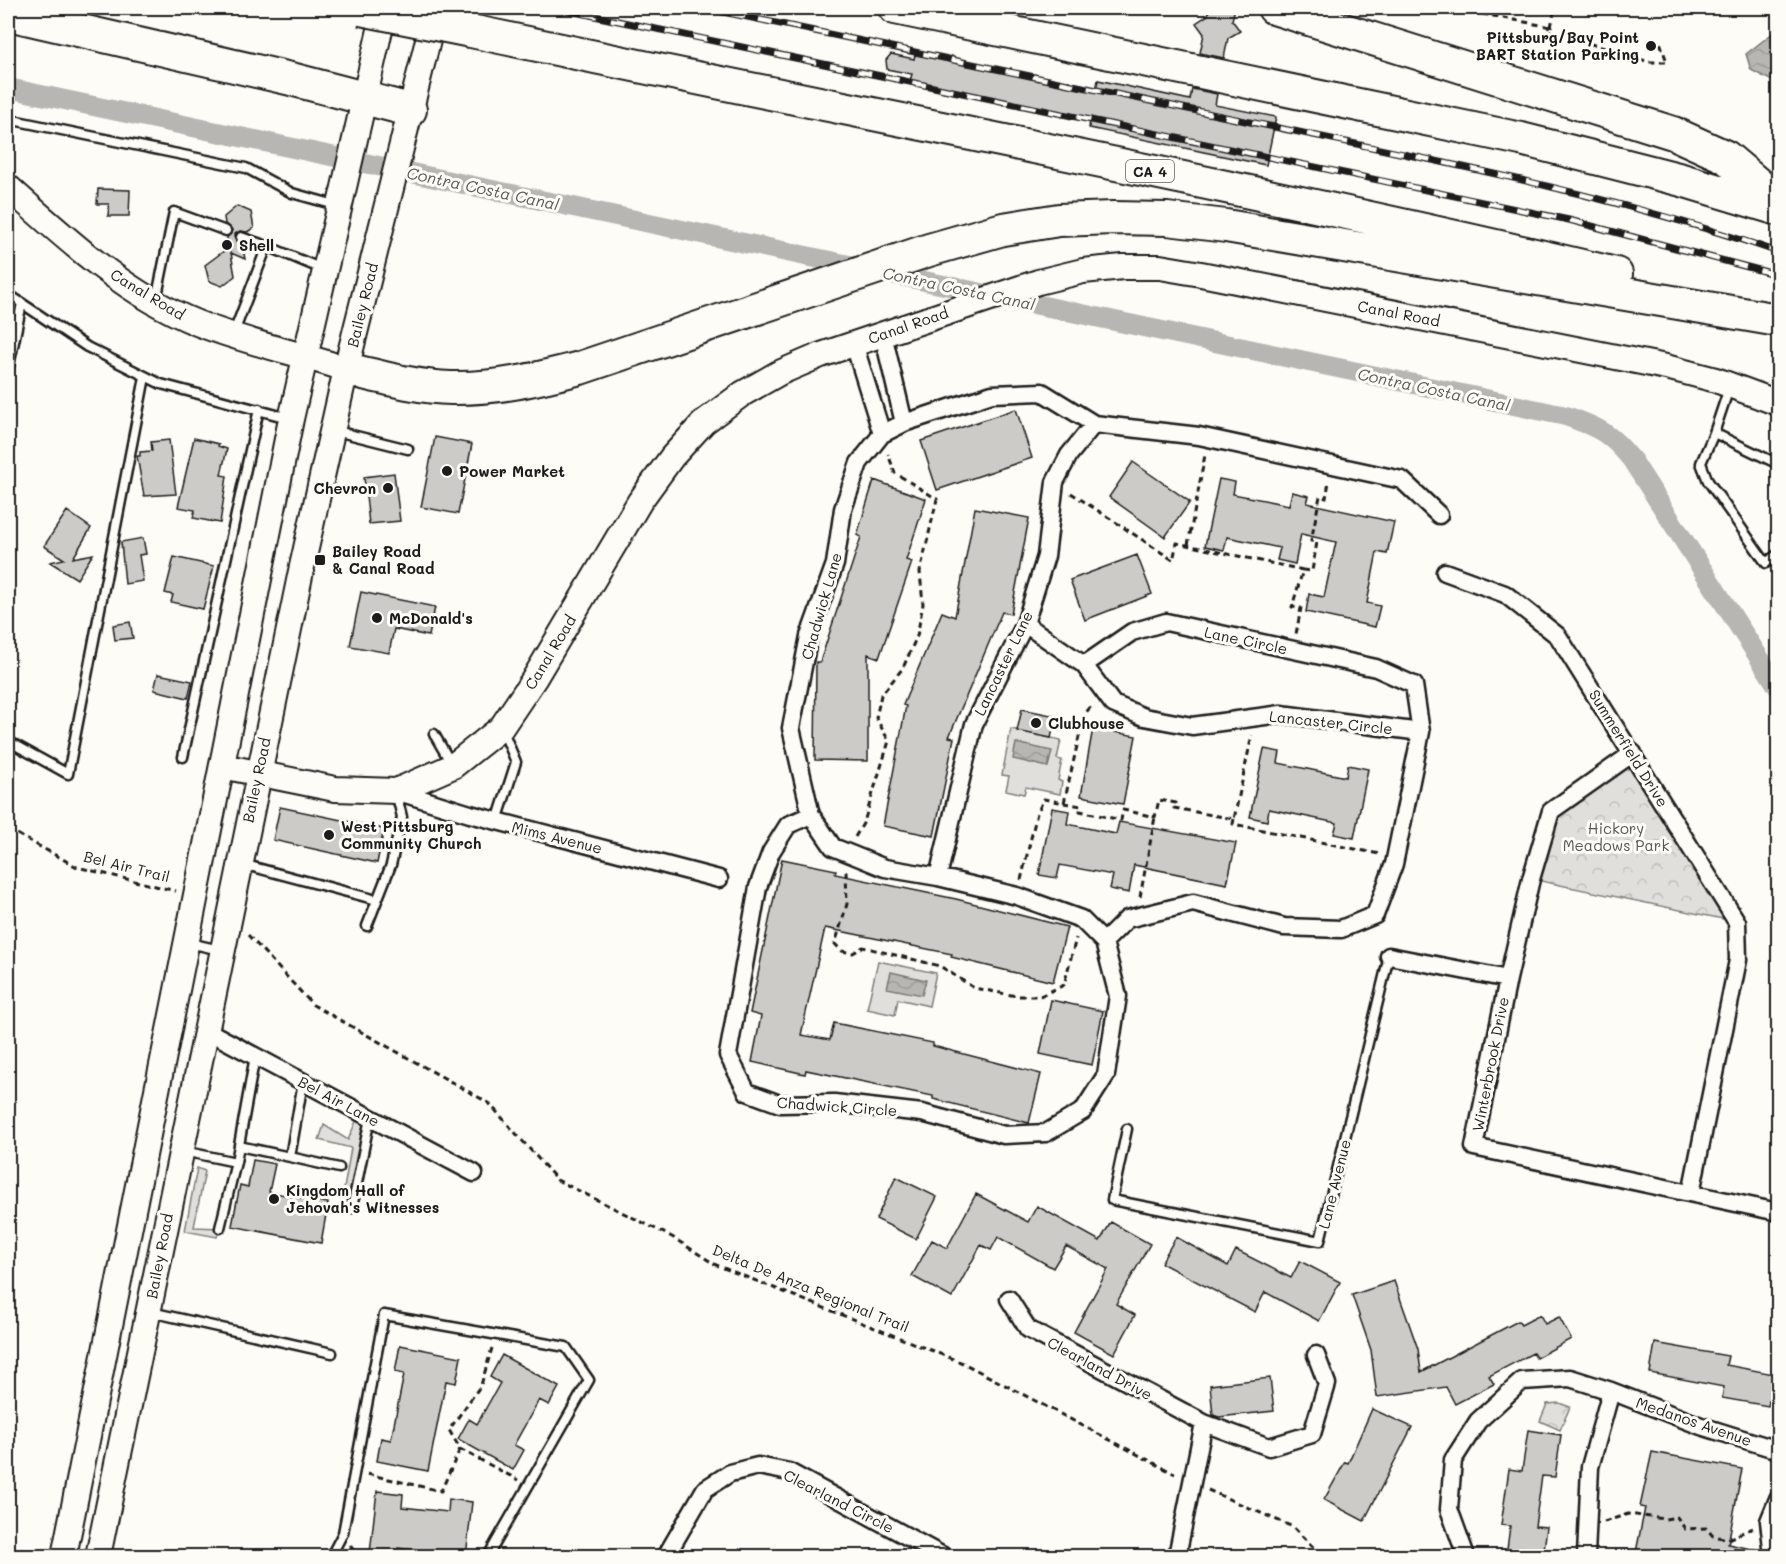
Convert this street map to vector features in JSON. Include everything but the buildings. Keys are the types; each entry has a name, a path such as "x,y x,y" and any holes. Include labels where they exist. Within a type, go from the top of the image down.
{"highway":[{"name":"CA 4","path":"367,8 1044,148 1497,245 1640,279 1779,320"},
{"path":"895,8 1521,138 1672,177 1779,209"},
{"path":"1274,8 1673,133 1726,157 1779,201"},
{"path":"8,14 410,110"},
{"path":"346,369 416,385 486,388 533,380 580,368 948,244 1003,229 1059,220 1167,219 1309,239 1779,320"}],"main road":[{"path":"64,1557 186,943 186,896 222,766 291,419 363,100 367,8"},
{"name":"Bailey Road","path":"98,1557 238,863 332,430 436,8"},
{"name":"Canal Road","path":"8,187 77,247 156,302 195,322 233,336 346,369"},
{"name":"Canal Road","path":"222,766 257,775 335,789 396,791 453,766 501,728 534,680 640,501 672,457 704,422 742,394 779,374 854,344 1038,282 1083,271 1123,267 1170,269 1654,364 1730,385 1779,403"}],"street":[{"path":"883,334 904,423"},
{"path":"854,344 882,434"},
{"name":"Chadwick Lane","path":"1094,424 1042,392 992,394 904,423 882,434 859,463 843,509 835,564 809,636 791,728 811,815 833,847 885,868 938,877 1017,896 1082,919 1104,942"},
{"path":"1094,424 1208,438 1402,480 1439,515"},
{"name":"Lancaster Lane","path":"938,877 974,724 1025,624 1046,556 1055,482 1069,455 1094,424"},
{"name":"Summerfield Drive","path":"1444,572 1506,594 1558,636 1737,922 1738,960 1691,1193"},
{"name":"Lane Circle","path":"1084,664 1132,632 1166,622 1376,668 1414,685 1421,732"},
{"name":"Lancaster Circle","path":"1025,624 1084,664 1113,704 1144,717 1192,726 1257,715 1281,714 1421,732"},
{"path":"1104,942 1127,919 1193,903 1284,927 1341,929 1375,915 1395,857 1421,732"},
{"name":"Winterbrook Drive","path":"1633,753 1551,811 1531,879 1508,979 1474,1147 1779,1212"},
{"name":"Mims Avenue","path":"396,791 497,821 719,879"},
{"name":"Chadwick Circle","path":"811,815 788,825 771,852 758,887 728,1054 747,1092 780,1104 834,1102 922,1113 1004,1135 1046,1133 1083,1112 1106,1075 1118,996 1104,942"},
{"path":"1389,956 1508,979"},
{"name":"Bel Air Lane","path":"204,1029 474,1173"},
{"name":"Clearland Drive","path":"1009,1299 1028,1329 1204,1423 1269,1447 1312,1434 1327,1384 1316,1355"},
{"name":"Medanos Avenue","path":"1466,1557 1449,1509 1453,1460 1478,1421 1522,1381 1570,1378 1611,1391 1701,1426 1779,1450"},
{"path":"1586,1557 1590,1467 1611,1391"},
{"path":"1177,1557 1204,1423"},
{"name":"Clearland Circle","path":"666,1557 705,1489 730,1473 758,1466 789,1472 943,1557"},
{"path":"1773,1557 1769,1521 1779,1499"}],"lane":[{"path":"8,119 246,168 292,193 342,197"},
{"path":"156,302 174,212 226,231"},
{"path":"241,237 325,270"},
{"path":"233,336 267,246"},
{"path":"8,294 87,347 160,384 291,419"},
{"path":"8,371 22,303"},
{"path":"8,741 68,774 146,377"},
{"path":"1730,385 1701,463 1708,481 1766,563 1779,554"},
{"path":"183,757 258,409"},
{"path":"332,430 408,449"},
{"path":"1714,433 1779,464"},
{"path":"497,821 516,762 501,728"},
{"path":"434,734 453,766"},
{"path":"367,926 391,865 402,817 396,791"},
{"path":"238,863 377,900"},
{"path":"186,943 221,950"},
{"name":"Lane Avenue","path":"1127,1129 1112,1200 1320,1241 1389,956"},
{"path":"220,1228 236,1161 255,1056"},
{"path":"290,1157 303,1082"},
{"path":"352,1208 370,1118"},
{"path":"239,1146 339,1168"},
{"path":"180,1150 236,1161"},
{"path":"148,1311 332,1353"},
{"path":"330,1557 343,1533 384,1316 566,1347 589,1380 488,1557"}],"path":[{"path":"1451,8 1551,27"},
{"path":"1556,8 1550,32 1649,62 1667,62 1659,39"},
{"path":"1572,10 1577,8"},
{"path":"882,434 895,473 937,499 920,572 923,604 916,636 903,668 881,695 876,718 889,741 864,822 846,851 847,904 835,944 842,951 853,953 863,947 940,966 974,988 1017,996 1040,996 1064,985 1082,919"},
{"path":"1188,545 1208,438"},
{"path":"1055,482 1173,560 1178,543 1312,571 1317,542 1311,541 1320,496 1326,498 1332,465"},
{"path":"1293,650 1301,608 1292,607 1303,570"},
{"path":"1064,803 1084,715 1104,692"},
{"path":"1257,715 1233,824 1395,857"},
{"path":"1017,896 1037,813 1044,799 1081,806 1080,811 1121,820 1123,810 1155,817"},
{"path":"1136,916 1159,800 1176,803 1174,808 1234,819"},
{"name":"Bel Air Trail","path":"8,829 77,867 186,896"},
{"name":"Delta De Anza Regional Trail","path":"227,920 246,932 313,1005 489,1103 557,1180 672,1236 716,1265 963,1363 1191,1482 1293,1527 1322,1557"},
{"path":"496,1335 481,1385 448,1430 460,1449 529,1486"},
{"path":"355,1472 441,1491 460,1449"},
{"path":"1588,1528 1628,1514 1665,1519 1677,1517 1685,1529 1706,1528 1713,1536 1728,1539 1769,1521"}],"green space":[{"path":"1011,729 1061,740 1057,759 1062,760 1058,780 1062,782 1060,794 1026,787 1024,794 1006,790 1009,776 1002,775"},
{"name":"Hickory Meadows Park","path":"1633,753 1737,922 1531,879 1551,811"},
{"path":"878,961 936,973 929,1006 898,999 895,1015 867,1009"},
{"path":"360,1112 370,1118 352,1208 341,1206 351,1148 319,1140 324,1125 348,1140"},
{"path":"197,1168 205,1171 194,1227 220,1228 217,1237 185,1231"},
{"path":"1559,1403 1570,1407 1560,1430 1540,1421 1547,1404"}],"water":[{"path":"1778,29 1778,84 1751,70 1746,54"},
{"path":"1016,743 1052,751 1048,767 1013,759"},
{"path":"891,972 926,980 922,995 887,988"}],"waterway":[{"name":"Contra Costa Canal","path":"8,88 1566,416 1604,432 1632,460 1778,687"}],"railway":[{"path":"556,8 1569,220 1778,275"},
{"path":"704,8 1531,182 1655,214 1778,252"}],"place":[{"name":"Pittsburg/Bay Point BART Station Parking","path":"1651,46"},
{"name":"Shell","path":"227,245"},
{"name":"Power Market","path":"447,471"},
{"name":"Chevron","path":"388,488"},
{"name":"Bailey Road & Canal Road","path":"320,560"},
{"name":"McDonald's","path":"377,618"},
{"name":"Clubhouse","path":"1036,723"},
{"name":"West Pittsburg Community Church","path":"329,835"},
{"name":"Kingdom Hall of Jehovah's Witnesses","path":"274,1199"}]}
